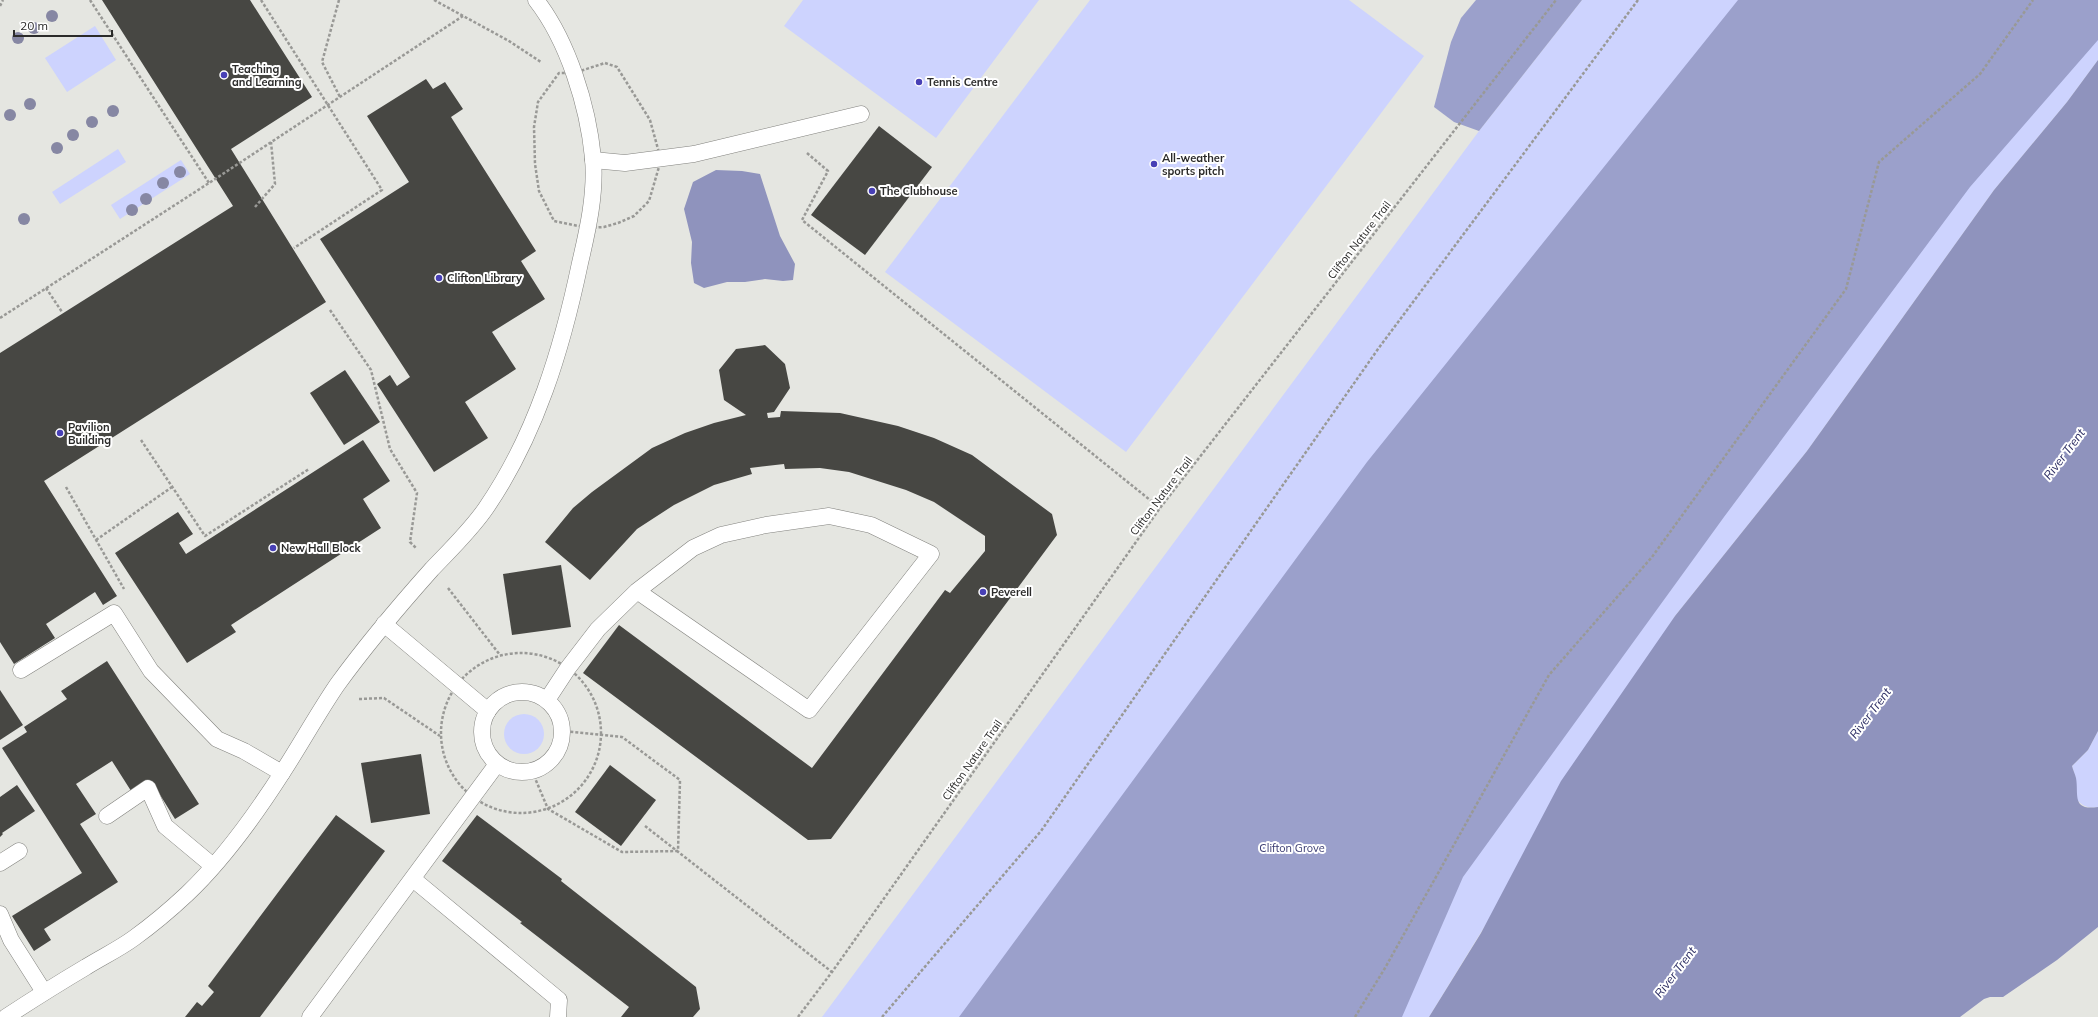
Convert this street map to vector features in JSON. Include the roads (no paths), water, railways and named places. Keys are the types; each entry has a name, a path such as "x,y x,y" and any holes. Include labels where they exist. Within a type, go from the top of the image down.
{"lane":[{"path":"6,1017 44,992 135,938 188,893 213,866 234,841 282,773 336,687 384,624 433,568 460,540 486,508 534,421 553,372 568,322 588,228 593,160 589,129 574,73 556,29 536,0"},
{"path":"593,160 625,163 661,160 694,154 861,114"},
{"path":"547,700 568,668 598,629 638,591 693,548 721,535 766,524 829,516 871,525 931,554 809,710 638,591"},
{"path":"21,670 114,613 151,671 217,738 244,751 282,773"},
{"path":"384,624 488,711"},
{"path":"526,691 547,700 559,714 563,732 559,749 548,763 532,771 514,771 497,764 488,752 482,739 482,724 488,711 504,696 526,691"},
{"path":"310,1017 413,879 471,796 497,764"},
{"path":"107,816 148,788 165,826 213,866"},
{"path":"0,863 19,851"},
{"path":"413,879 559,1000 558,1017"},
{"path":"0,914 11,940 44,992"}],"water":[{"name":"River Trent","path":"2098,60 2098,731 2088,750 2072,766 2076,778 2077,795 2080,804 2089,808 2098,807 2098,927 2057,960 2003,997 1990,997 1984,999 1960,1017 1429,1017 1481,933 1561,781 1675,616 1807,451 1994,190 2067,102"},
{"path":"716,170 742,171 760,174 780,236 795,264 793,280 783,281 765,279 745,282 727,282 704,288 694,283 691,263 692,242 684,209 693,182"}],"place":[{"name":"Teaching and Learning","path":"224,75"},
{"name":"Tennis Centre","path":"919,82"},
{"name":"All-weather sports pitch","path":"1154,164"},
{"name":"The Clubhouse","path":"872,191"},
{"name":"Clifton Library","path":"439,278"},
{"name":"Pavilion Building","path":"60,433"},
{"name":"New Hall Block","path":"273,548"},
{"name":"Peverell","path":"983,592"}],"park label":[{"name":"Clifton Grove","path":"1292,848"}]}
